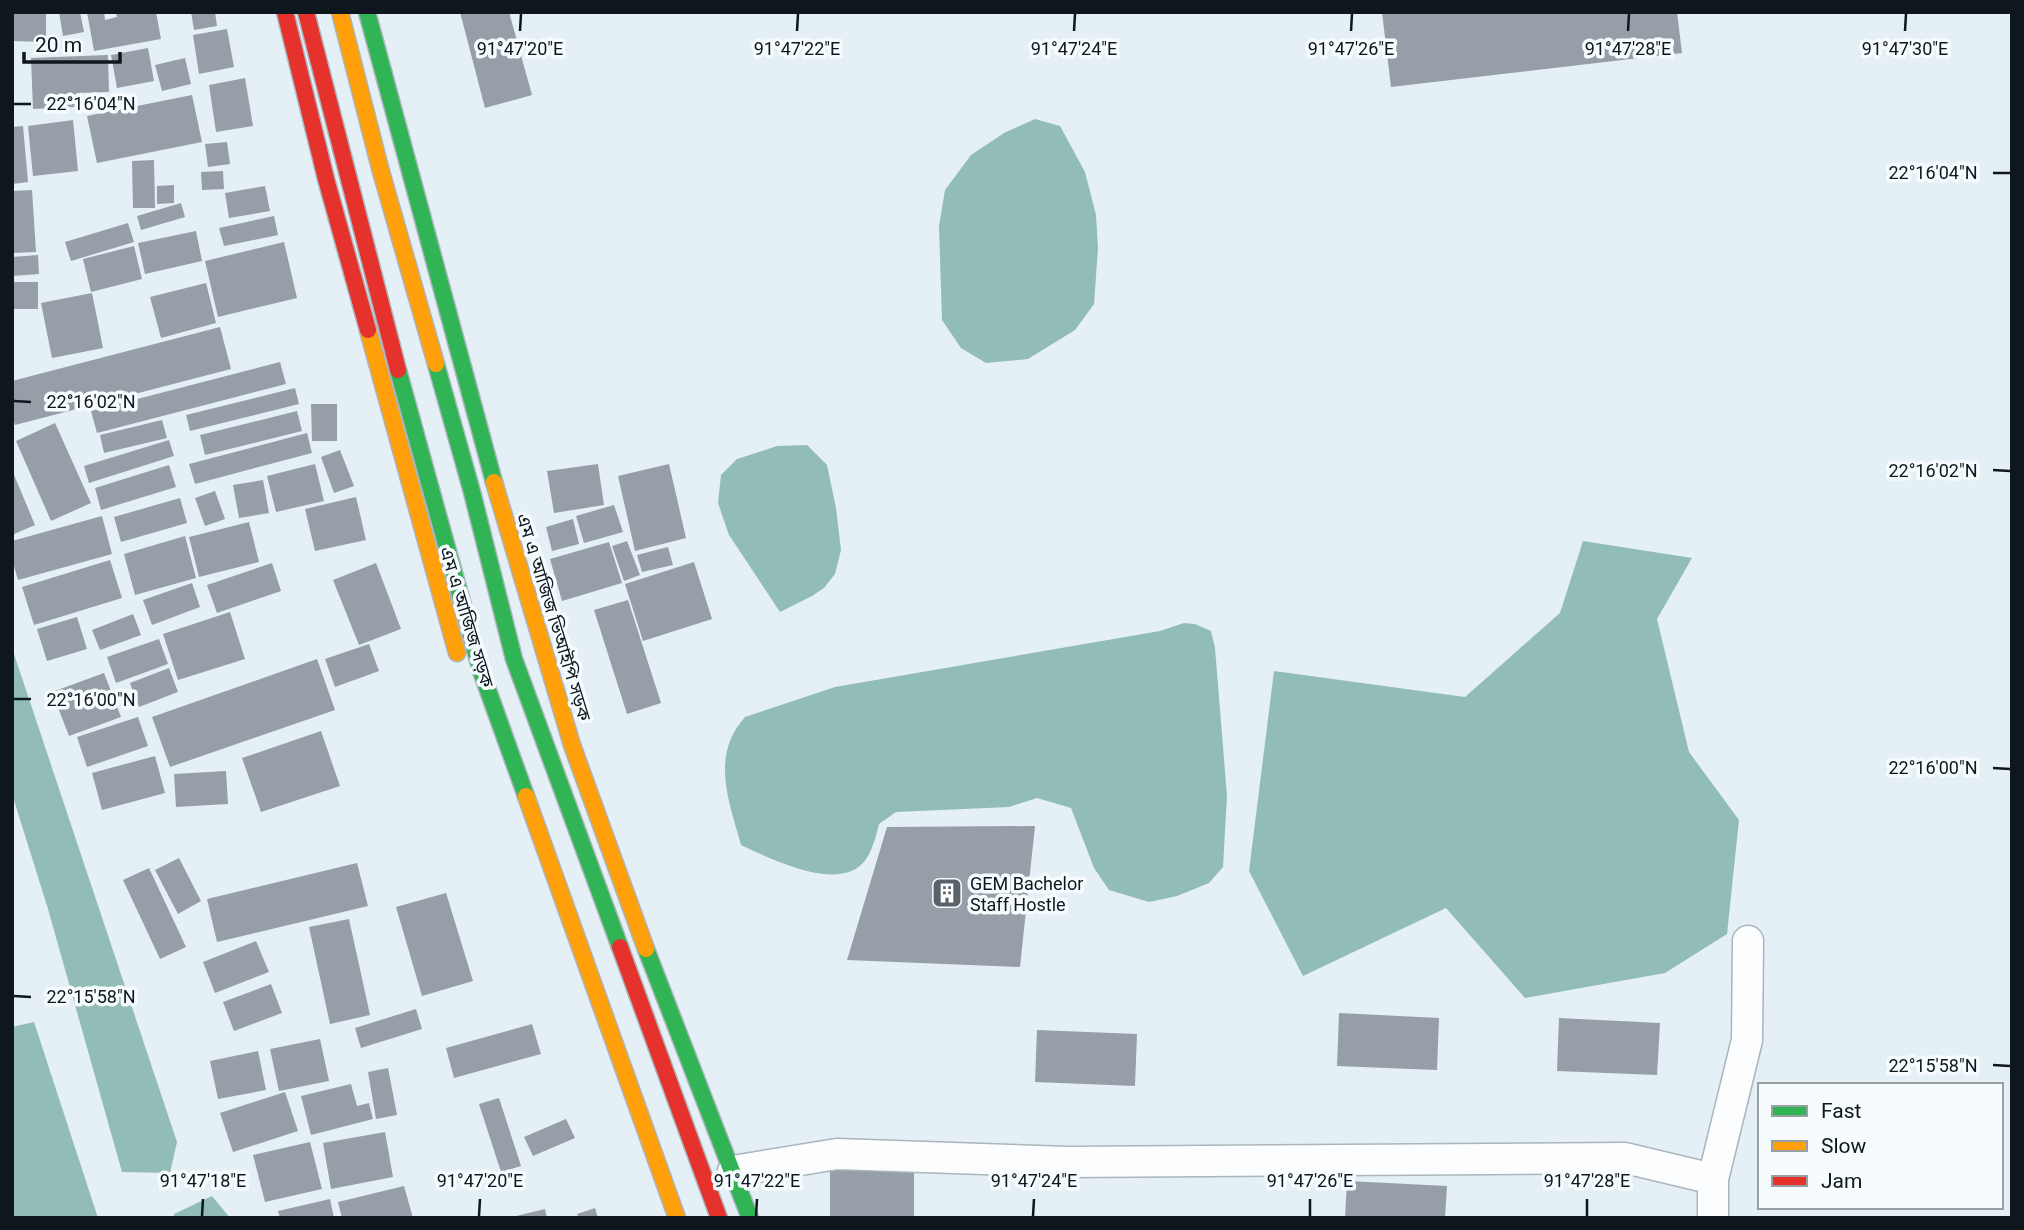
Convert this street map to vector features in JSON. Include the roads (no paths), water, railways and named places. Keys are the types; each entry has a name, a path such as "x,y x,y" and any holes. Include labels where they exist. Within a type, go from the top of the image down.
{"main road":[{"name":"এম এ আজিজ সড়ক","path":"285,12 330,192 459,663"},
{"path":"306,12 389,337 481,671 677,1218"},
{"path":"340,12 380,168 472,492 514,659 719,1218"},
{"name":"এম এ আজিজ ভিআইপি সড়ক","path":"367,12 476,422 572,745 645,945 750,1218"},
{"path":"627,1127 661,1218"}],"street":[{"path":"1713,1218 1713,1180 1747,1040 1748,941"},
{"path":"733,1171 837,1154 1069,1162 1625,1158 1713,1180"}],"place":[{"name":"GEM Bachelor Staff Hostle","path":"947,893"}]}
